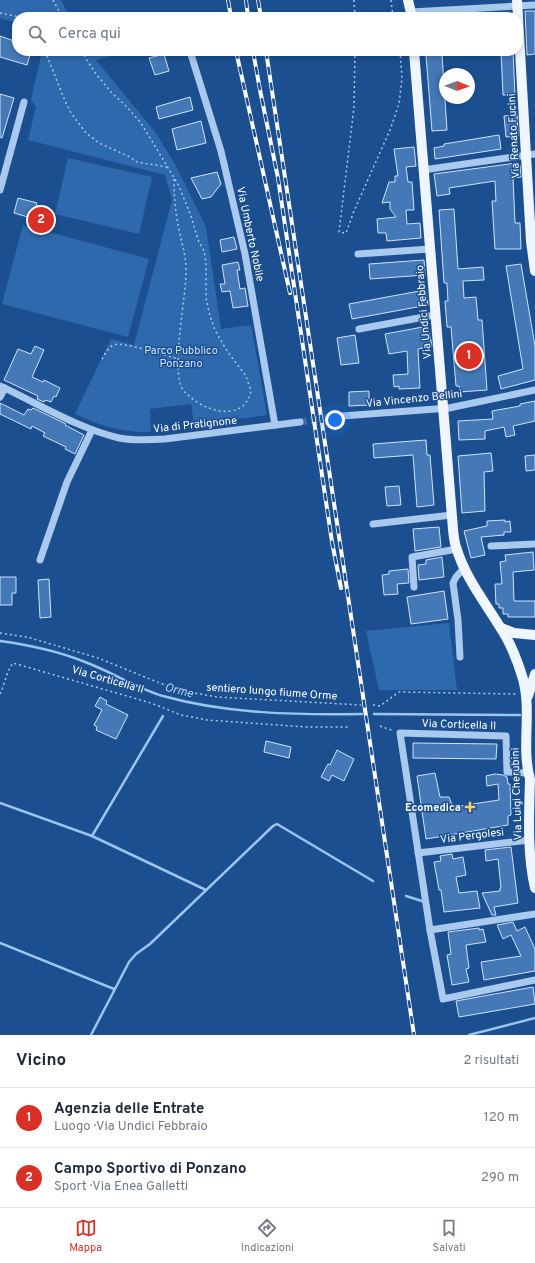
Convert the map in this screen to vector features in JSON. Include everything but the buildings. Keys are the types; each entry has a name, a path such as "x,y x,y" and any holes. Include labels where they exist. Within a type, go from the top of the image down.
{"main road":[{"path":"408,0 411,12"},
{"name":"Via Undici Febbraio","path":"414,56 452,515 457,549 464,568 482,601 501,628 516,659 527,698"},
{"name":"Via Renato Fucini","path":"523,56 531,154 531,241 535,271"},
{"path":"501,628 514,633 535,635"},
{"path":"527,698 535,674"},
{"name":"Via Luigi Cherubini","path":"527,698 526,740 531,777 529,840 535,888"}],"street":[{"path":"430,12 518,3 535,5"},
{"name":"Via Umberto Nobile","path":"192,56 221,151 245,254 275,425"},
{"path":"0,190 24,102"},
{"path":"423,170 531,154"},
{"path":"358,254 430,250"},
{"path":"359,329 435,315"},
{"name":"Via di Pratignone","path":"0,397 2,387 92,430 120,438 146,440 192,436 300,422"},
{"name":"Via Vincenzo Bellini","path":"342,416 444,408 535,390"},
{"path":"40,560 67,482 92,430"},
{"path":"373,524 452,515"},
{"path":"491,546 535,544"},
{"path":"414,587 412,557 457,549"},
{"path":"460,657 458,620 453,584 456,577 464,568"},
{"path":"400,733 430,930 443,999 535,980"},
{"name":"Via Corticella II","path":"400,733 506,736 508,772 531,777"},
{"name":"Via Pergolesi","path":"418,853 529,840"},
{"path":"430,930 535,914"}],"path":[{"path":"53,0 59,12"},
{"path":"354,0 355,12"},
{"path":"391,0 392,12"},
{"path":"0,13 12,15"},
{"path":"47,56 71,113 86,133 99,143 130,157 137,162 167,167"},
{"path":"83,56 111,92 141,123 174,178 185,201 198,240 204,251 206,264 206,298 210,316 215,330 227,351 246,376 251,391 246,403 241,408 234,410 213,410 189,396 181,385 178,370 186,268 184,248 178,225 174,178"},
{"path":"355,56 354,107 339,232 346,233 354,211 390,130 399,104 402,78 400,56"},
{"path":"102,359 111,346 118,344 143,348 179,359"},
{"name":"sentiero lungo fiume Orme","path":"0,633 26,637 98,658 177,690 217,697 361,705"},
{"name":"Via Corticella II","path":"0,694 5,684 8,669 13,663 151,703 182,715 207,720 300,726 349,727"},
{"path":"373,706 380,706 399,692 520,694 525,687"},
{"path":"380,726 400,733"}],"green space":[{"path":"0,0 61,0 67,12 12,12 12,22 0,18"},
{"name":"Parco Pubblico Ponzano","path":"41,56 111,56 96,60 156,133 176,166 206,227 221,329 251,325 267,415 194,425 191,404 150,409 151,432 140,432 112,428 75,414 111,339 134,345 172,200 165,175 28,140 36,107 31,100"},
{"path":"68,158 152,177 139,234 55,214"},
{"path":"23,225 149,259 128,337 2,304"},
{"path":"449,623 457,690 379,690 366,631"}],"waterway":[{"name":"Orme","path":"0,641 33,647 75,658 153,693 187,702 212,707 262,712 362,714"},
{"name":"Orme","path":"374,714 520,715"},
{"path":"92,836 163,716"},
{"path":"0,803 92,836 206,890"},
{"path":"91,1035 129,962 136,954 150,944 273,826 277,824 373,881"},
{"path":"406,896 425,902"},
{"path":"0,943 114,989"},
{"path":"469,1035 535,1018"}],"tunnel":[{"path":"300,422 342,416"}],"railway":[{"path":"228,0 230,12"},
{"path":"246,0 247,12"},
{"path":"258,0 260,12"},
{"path":"237,56 290,293"},
{"path":"254,56 278,178 332,542 341,588"},
{"path":"267,56 414,1035"}],"place":[{"name":"Campo Sportivo di Ponzano","path":"41,220"},
{"name":"Agenzia delle Entrate","path":"469,356"},
{"name":"Ecomedica","path":"470,807"}]}
